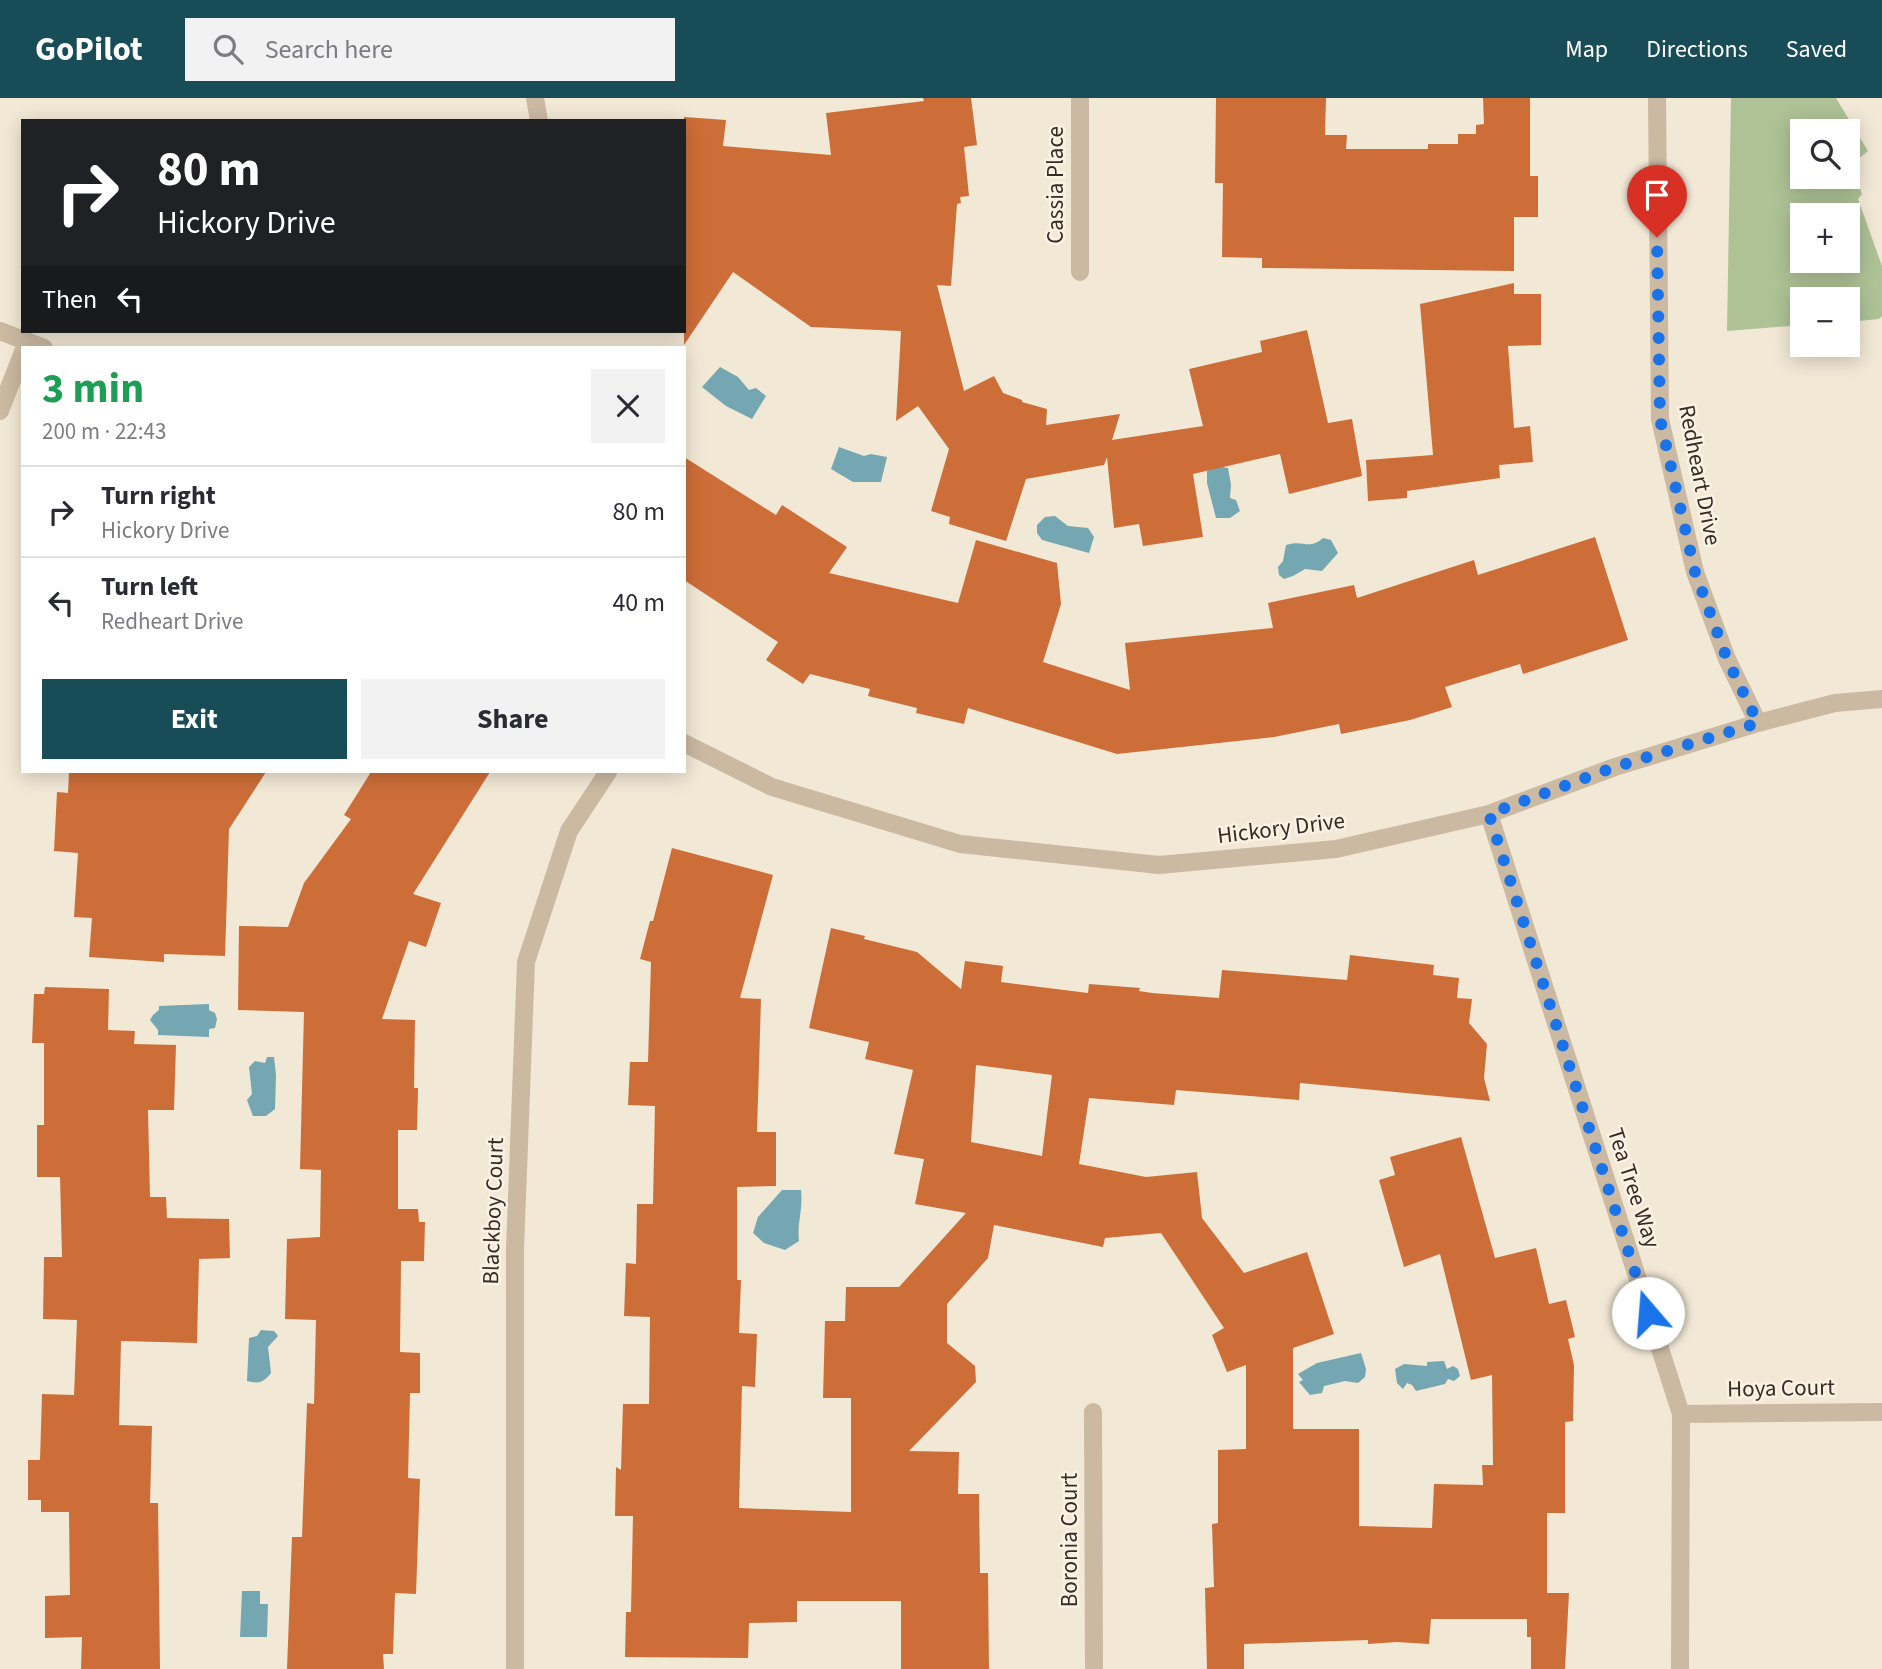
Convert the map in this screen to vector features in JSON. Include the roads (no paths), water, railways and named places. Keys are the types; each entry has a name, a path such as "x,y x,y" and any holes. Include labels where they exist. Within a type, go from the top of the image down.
{"street":[{"path":"535,98 539,119"},
{"name":"Cassia Place","path":"1080,98 1080,271"},
{"name":"Redheart Drive","path":"1657,98 1660,419 1695,572 1727,659 1758,723"},
{"path":"0,331 22,346"},
{"path":"0,411 21,355"},
{"name":"Hickory Drive","path":"686,744 772,787 960,844 1159,865 1336,849 1489,814 1615,767 1758,723 1835,704 1882,699"},
{"name":"Blackboy Court","path":"515,1669 515,1249 526,962 569,831 607,773"},
{"name":"Tea Tree Way","path":"1489,814 1681,1414 1680,1669"},
{"name":"Boronia Court","path":"1093,1412 1094,1669"},
{"name":"Hoya Court","path":"1681,1414 1882,1412"}],"water":[{"path":"720,367 738,377 749,390 756,388 766,396 752,419 726,406 702,387"},
{"path":"839,447 864,456 871,454 887,457 881,482 853,482 831,469"},
{"path":"1216,466 1228,468 1230,498 1236,500 1240,511 1230,518 1216,518 1207,483 1207,471"},
{"path":"1055,516 1068,526 1088,528 1094,537 1089,553 1042,540 1037,533 1037,525 1045,517"},
{"path":"1323,538 1331,540 1338,553 1322,571 1305,569 1284,579 1279,575 1278,567 1283,561 1286,545 1313,544"},
{"path":"209,1004 209,1010 215,1013 217,1019 215,1028 209,1029 209,1037 158,1035 158,1030 150,1020 159,1010 159,1006"},
{"path":"267,1057 274,1057 275,1109 266,1116 253,1116 247,1100 252,1094 249,1067 255,1061 265,1063"},
{"path":"782,1190 801,1190 799,1241 785,1250 764,1243 753,1233 758,1217"},
{"path":"261,1330 274,1331 278,1336 268,1347 271,1373 260,1382 247,1381 249,1338 257,1336"},
{"path":"1361,1353 1366,1369 1365,1377 1358,1383 1345,1381 1324,1386 1322,1393 1310,1395 1299,1382 1303,1380 1298,1374 1317,1363"},
{"path":"1444,1361 1447,1369 1453,1366 1458,1369 1460,1376 1454,1381 1448,1379 1445,1384 1416,1391 1412,1385 1407,1383 1403,1389 1397,1383 1395,1369 1404,1364 1427,1366 1427,1362"},
{"path":"242,1591 260,1591 260,1604 268,1604 267,1637 240,1637"}]}
